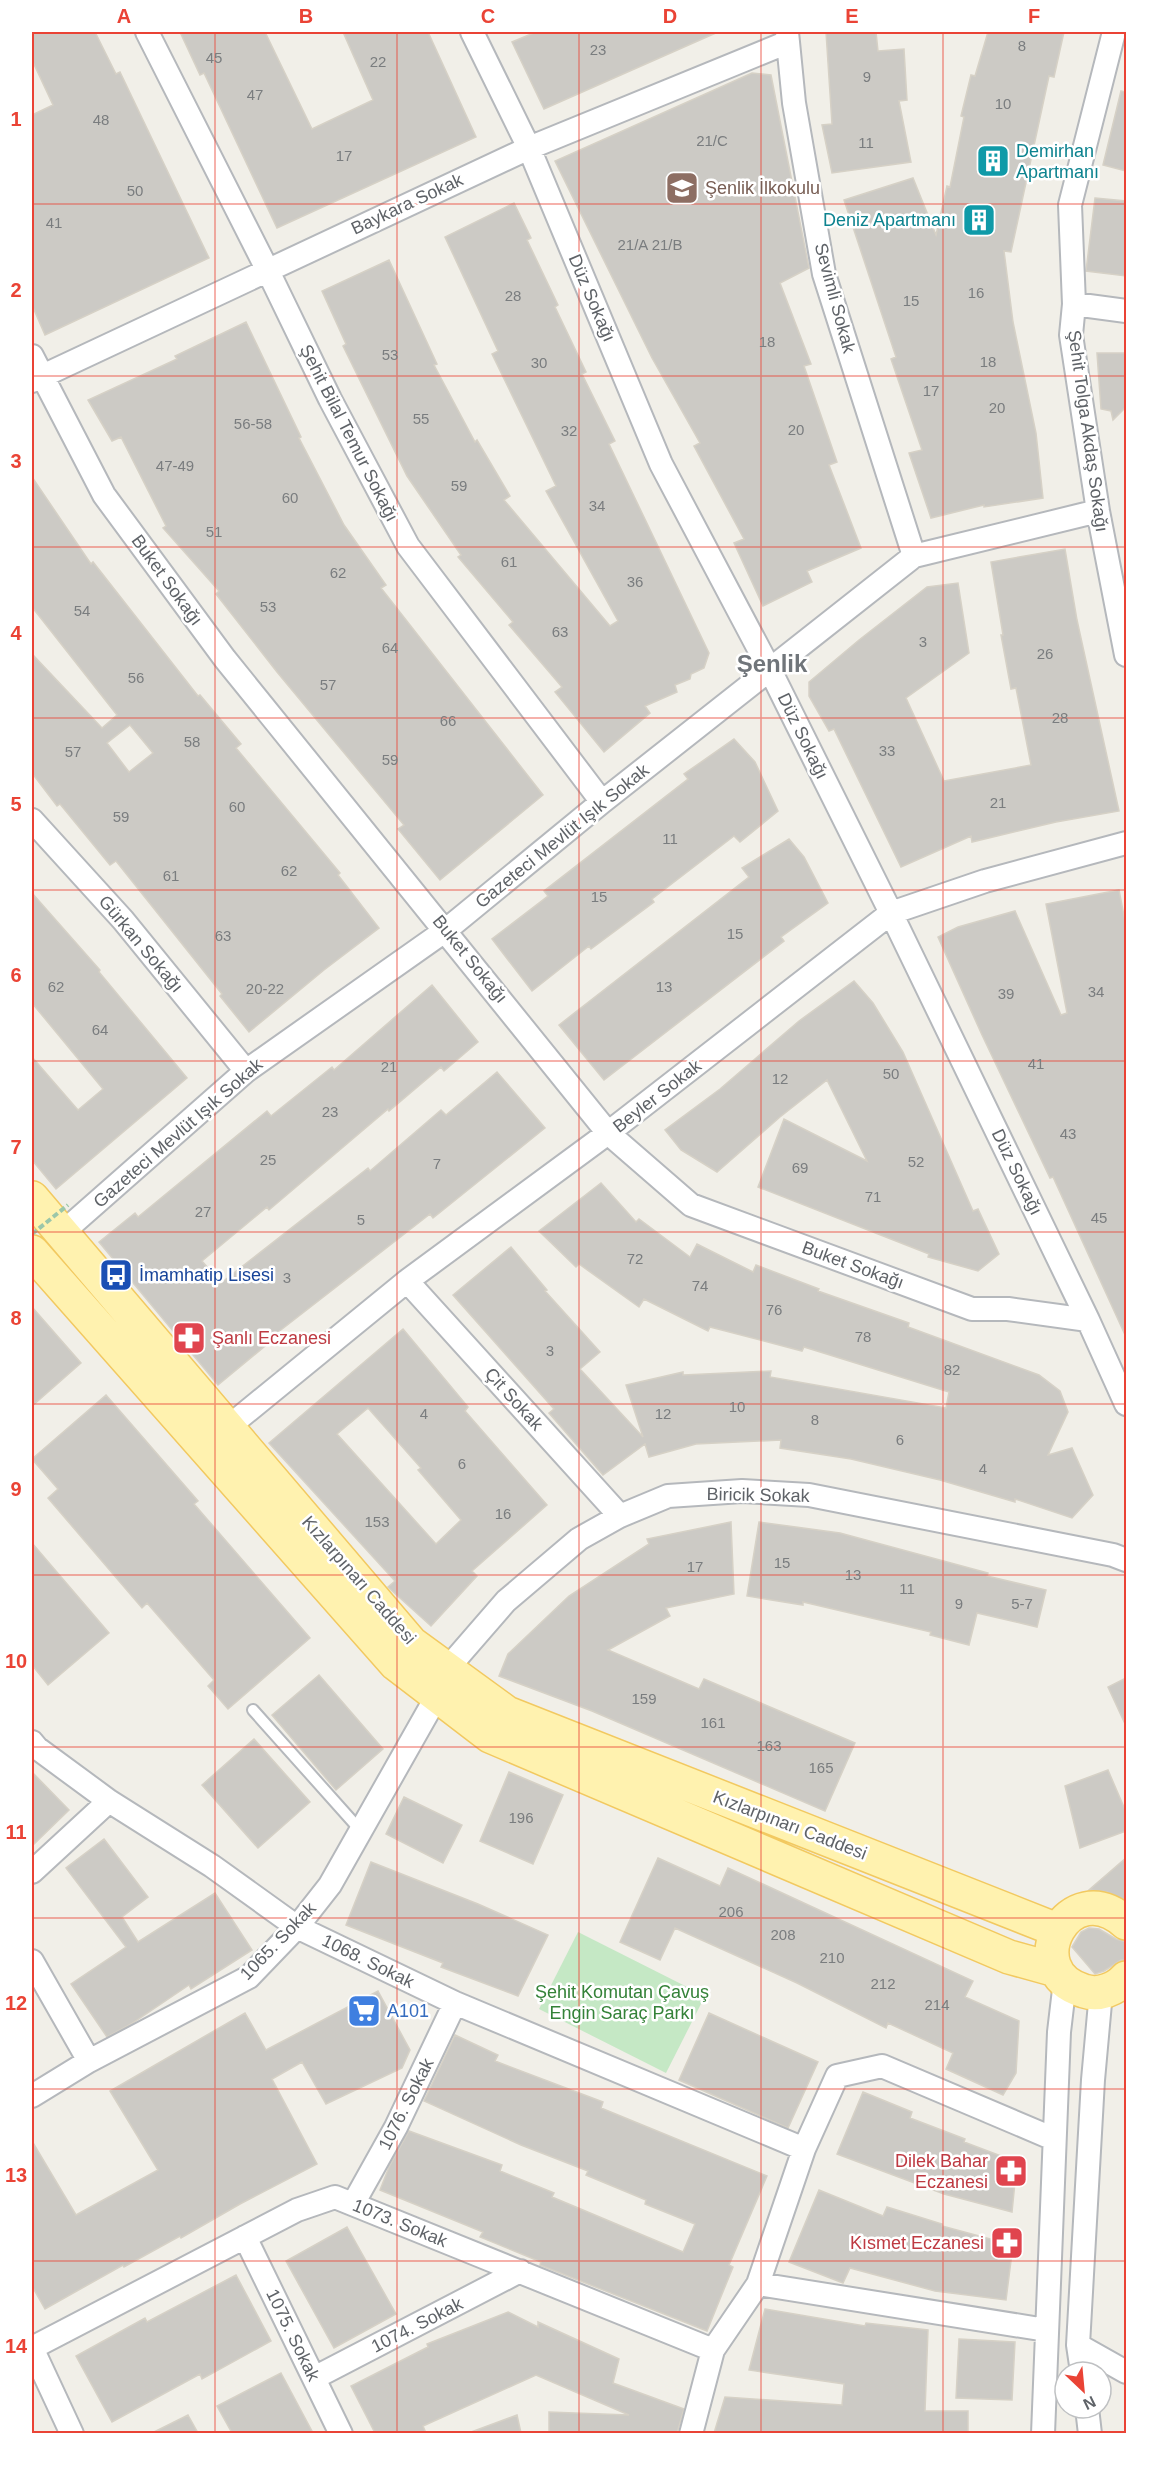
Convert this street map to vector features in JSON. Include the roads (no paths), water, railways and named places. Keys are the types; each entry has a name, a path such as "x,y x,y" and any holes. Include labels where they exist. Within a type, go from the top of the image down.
{"main road":[{"name":"Kızlarpınarı Caddesi","path":"32,1198 43,1239 396,1664 442,1682 507,1713 1057,1930"},
{"name":"Kızlarpınarı Caddesi","path":"43,1239 227,1428 490,1736 1009,1957 1060,1975 1075,1988 1088,1993 1115,1991"},
{"path":"1060,1975 1052,1957 1052,1943 1057,1930 1072,1914 1094,1908 1119,1908"}],"street":[{"name":"Şehit Bilal Temur Sokağı","path":"147,32 330,399 408,546 602,802"},
{"name":"Düz Sokağı","path":"472,32 529,148 661,464 770,670 891,913 1088,1320 1126,1404"},
{"name":"Şehit Tolga Akdaş Sokağı","path":"1114,32 1070,205 1074,304 1071,335 1098,511 1126,655"},
{"name":"Baykara Sokak","path":"37,378 529,148 788,37"},
{"name":"Sevimli Sokak","path":"788,37 794,103 824,274 914,556"},
{"path":"1074,304 1126,311"},
{"name":"Buket Sokağı","path":"32,356 37,378 111,504 225,659 608,1133 691,1205 972,1309 1008,1309 1088,1320"},
{"name":"Gazeteci Mevlüt Işık Sokak","path":"43,1239 246,1071 446,930 602,802 914,556 1098,511"},
{"name":"Gürkan Sokağı","path":"32,820 123,920 246,1071"},
{"name":"Beyler Sokak","path":"227,1428 407,1281 608,1133 891,913 985,881 1126,843"},
{"name":"Çit Sokak","path":"407,1281 620,1516"},
{"name":"Biricik Sokak","path":"442,1682 506,1601 579,1539 620,1516 668,1496 742,1491 809,1494 1113,1555 1126,1560"},
{"name":"1065. Sokak","path":"32,2096 89,2061 249,1977 297,1927 330,1885 442,1682"},
{"name":"1068. Sokak","path":"32,1742 109,1801 212,1866 297,1927 455,2003 804,2149"},
{"path":"32,1872 109,1801"},
{"path":"32,1961 89,2061"},
{"path":"1043,2433 1060,1975"},
{"path":"1080,2360 1078,2345 1093,2080 1115,1991"},
{"name":"1076. Sokak","path":"353,2204 396,2127 455,2003"},
{"path":"691,2433 713,2350 758,2284 804,2149 837,2076 882,2066 1054,2139"},
{"name":"1073. Sokak","path":"32,2348 297,2210 335,2197 713,2350"},
{"name":"1075. Sokak","path":"245,2237 341,2433"},
{"name":"1074. Sokak","path":"314,2378 520,2271"},
{"path":"758,2284 1046,2330"},
{"path":"1078,2345 1126,2372"},
{"path":"32,2348 72,2433"}],"lane":[{"path":"253,1710 361,1831"}],"place":[{"name":"Demirhan Apartmanı","path":"993,161"},
{"name":"Şenlik İlkokulu","path":"682,188"},
{"name":"Deniz Apartmanı","path":"979,220"},
{"name":"İmamhatip Lisesi","path":"116,1275"},
{"name":"Şanlı Eczanesi","path":"189,1338"},
{"name":"A101","path":"364,2011"},
{"name":"Dilek Bahar Eczanesi","path":"1011,2171"},
{"name":"Kısmet Eczanesi","path":"1007,2243"}],"district":[{"name":"Şenlik","path":"772,664"}],"park label":[{"name":"Şehit Komutan Çavuş Engin Saraç Parkı","path":"622,2002"}]}
